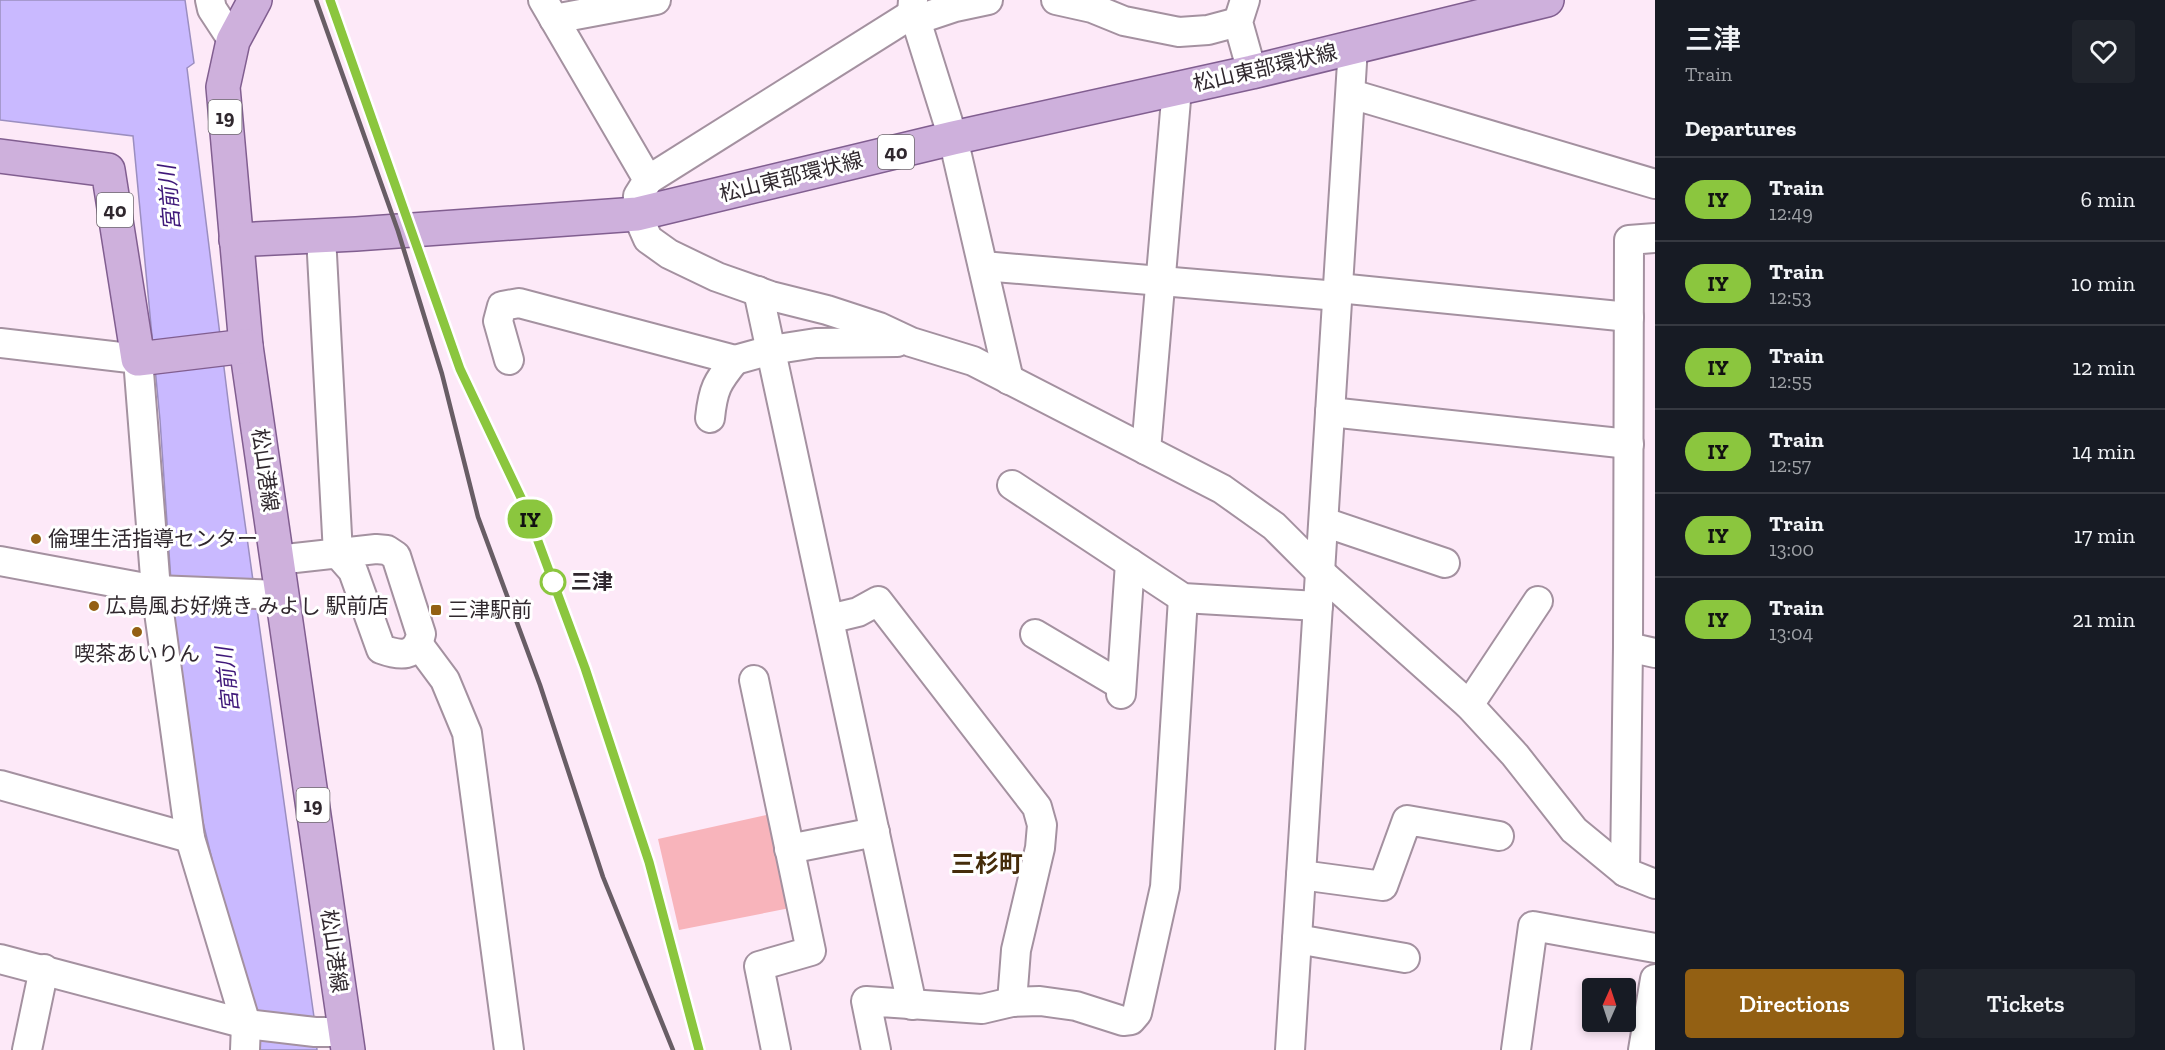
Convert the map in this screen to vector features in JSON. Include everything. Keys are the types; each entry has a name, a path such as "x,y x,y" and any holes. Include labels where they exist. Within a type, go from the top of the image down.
{"main road":[{"name":"松山港線","path":"255,0 233,41 223,87 236,240 236,347 277,560 269,594 336,1038"},
{"name":"松山東部環状線","path":"236,240 637,214 953,138 1251,72 1353,47 1487,7 1547,0"},
{"name":"40","path":"0,156 108,170 146,358"},
{"path":"146,358 236,347"}],"street":[{"path":"210,0 212,9 233,41"},
{"path":"648,180 549,10 656,0"},
{"path":"988,0 955,7 914,11 648,180 638,196 637,214 648,239 669,254 717,277 879,327 911,342 973,361 1231,495 1274,526 1320,572 1469,705 1515,754 1574,830 1625,872 1655,884"},
{"path":"1056,0 1092,8 1124,21 1179,32 1208,30 1242,11 1251,72"},
{"path":"914,11 953,138 1009,380"},
{"path":"1290,1050 1353,47"},
{"path":"1146,450 1177,88"},
{"path":"1351,94 1655,184"},
{"path":"277,560 338,554 376,549 387,550 396,556 421,634 419,645 411,653 395,654 381,649 353,571 338,554 321,236"},
{"path":"1625,872 1641,650 1629,444 1629,240 1655,238"},
{"path":"983,266 1159,281 1338,292 1629,317"},
{"path":"758,291 912,1005"},
{"path":"509,360 498,321 502,306 519,303 735,360 771,350 816,343 911,342"},
{"path":"0,343 146,358 164,590 190,838 250,1033"},
{"path":"710,418 712,398 718,381 735,360"},
{"path":"1330,412 1629,444"},
{"path":"1012,485 1183,598 1318,606"},
{"path":"1324,522 1444,563"},
{"path":"0,561 164,590 269,594"},
{"path":"1035,634 1121,689 1130,563"},
{"path":"876,1050 866,1001 982,1010 1012,1002 1040,1001 1076,1006 1123,1021 1131,1020 1137,1013 1165,887 1183,598"},
{"path":"829,619 858,612 878,601 1037,807 1042,825 1040,848 1016,950 1012,1002"},
{"path":"1469,705 1538,601"},
{"path":"419,645 446,680 467,734 509,1050"},
{"path":"754,680 811,951 759,966 776,1050"},
{"path":"0,785 190,838"},
{"path":"1301,875 1383,886 1407,820 1499,836"},
{"path":"789,849 875,832"},
{"path":"1516,1050 1533,926 1655,948"},
{"path":"1297,939 1405,958"},
{"path":"0,959 44,969 250,1033 336,1038"},
{"path":"27,1050 44,969"},
{"path":"1643,1050 1655,979"}],"shaded area":[{"path":"775,813 795,907 679,930 658,839"}],"water":[{"name":"宮前川","path":"0,0 185,0 194,63 187,68 230,416 317,1050 253,1050 247,1004 202,818 176,655 160,420 133,136 0,120"}],"railway":[{"path":"316,0 398,231 442,374 478,517 540,685 603,877 673,1050"},
{"path":"330,0 460,369 525,505 585,668 649,862 699,1050"}],"train":[{"name":"IY","path":"330,0 460,369 525,506 585,668 649,862 699,1050"}],"place":[{"name":"倫理生活指導センター","path":"36,539"},
{"name":"三津","path":"553,582"},
{"name":"広島風お好焼き みよし 駅前店","path":"94,606"},
{"name":"三津駅前","path":"436,610"},
{"name":"喫茶あいりん","path":"137,632"}],"district":[{"name":"三杉町","path":"987,864"}]}
